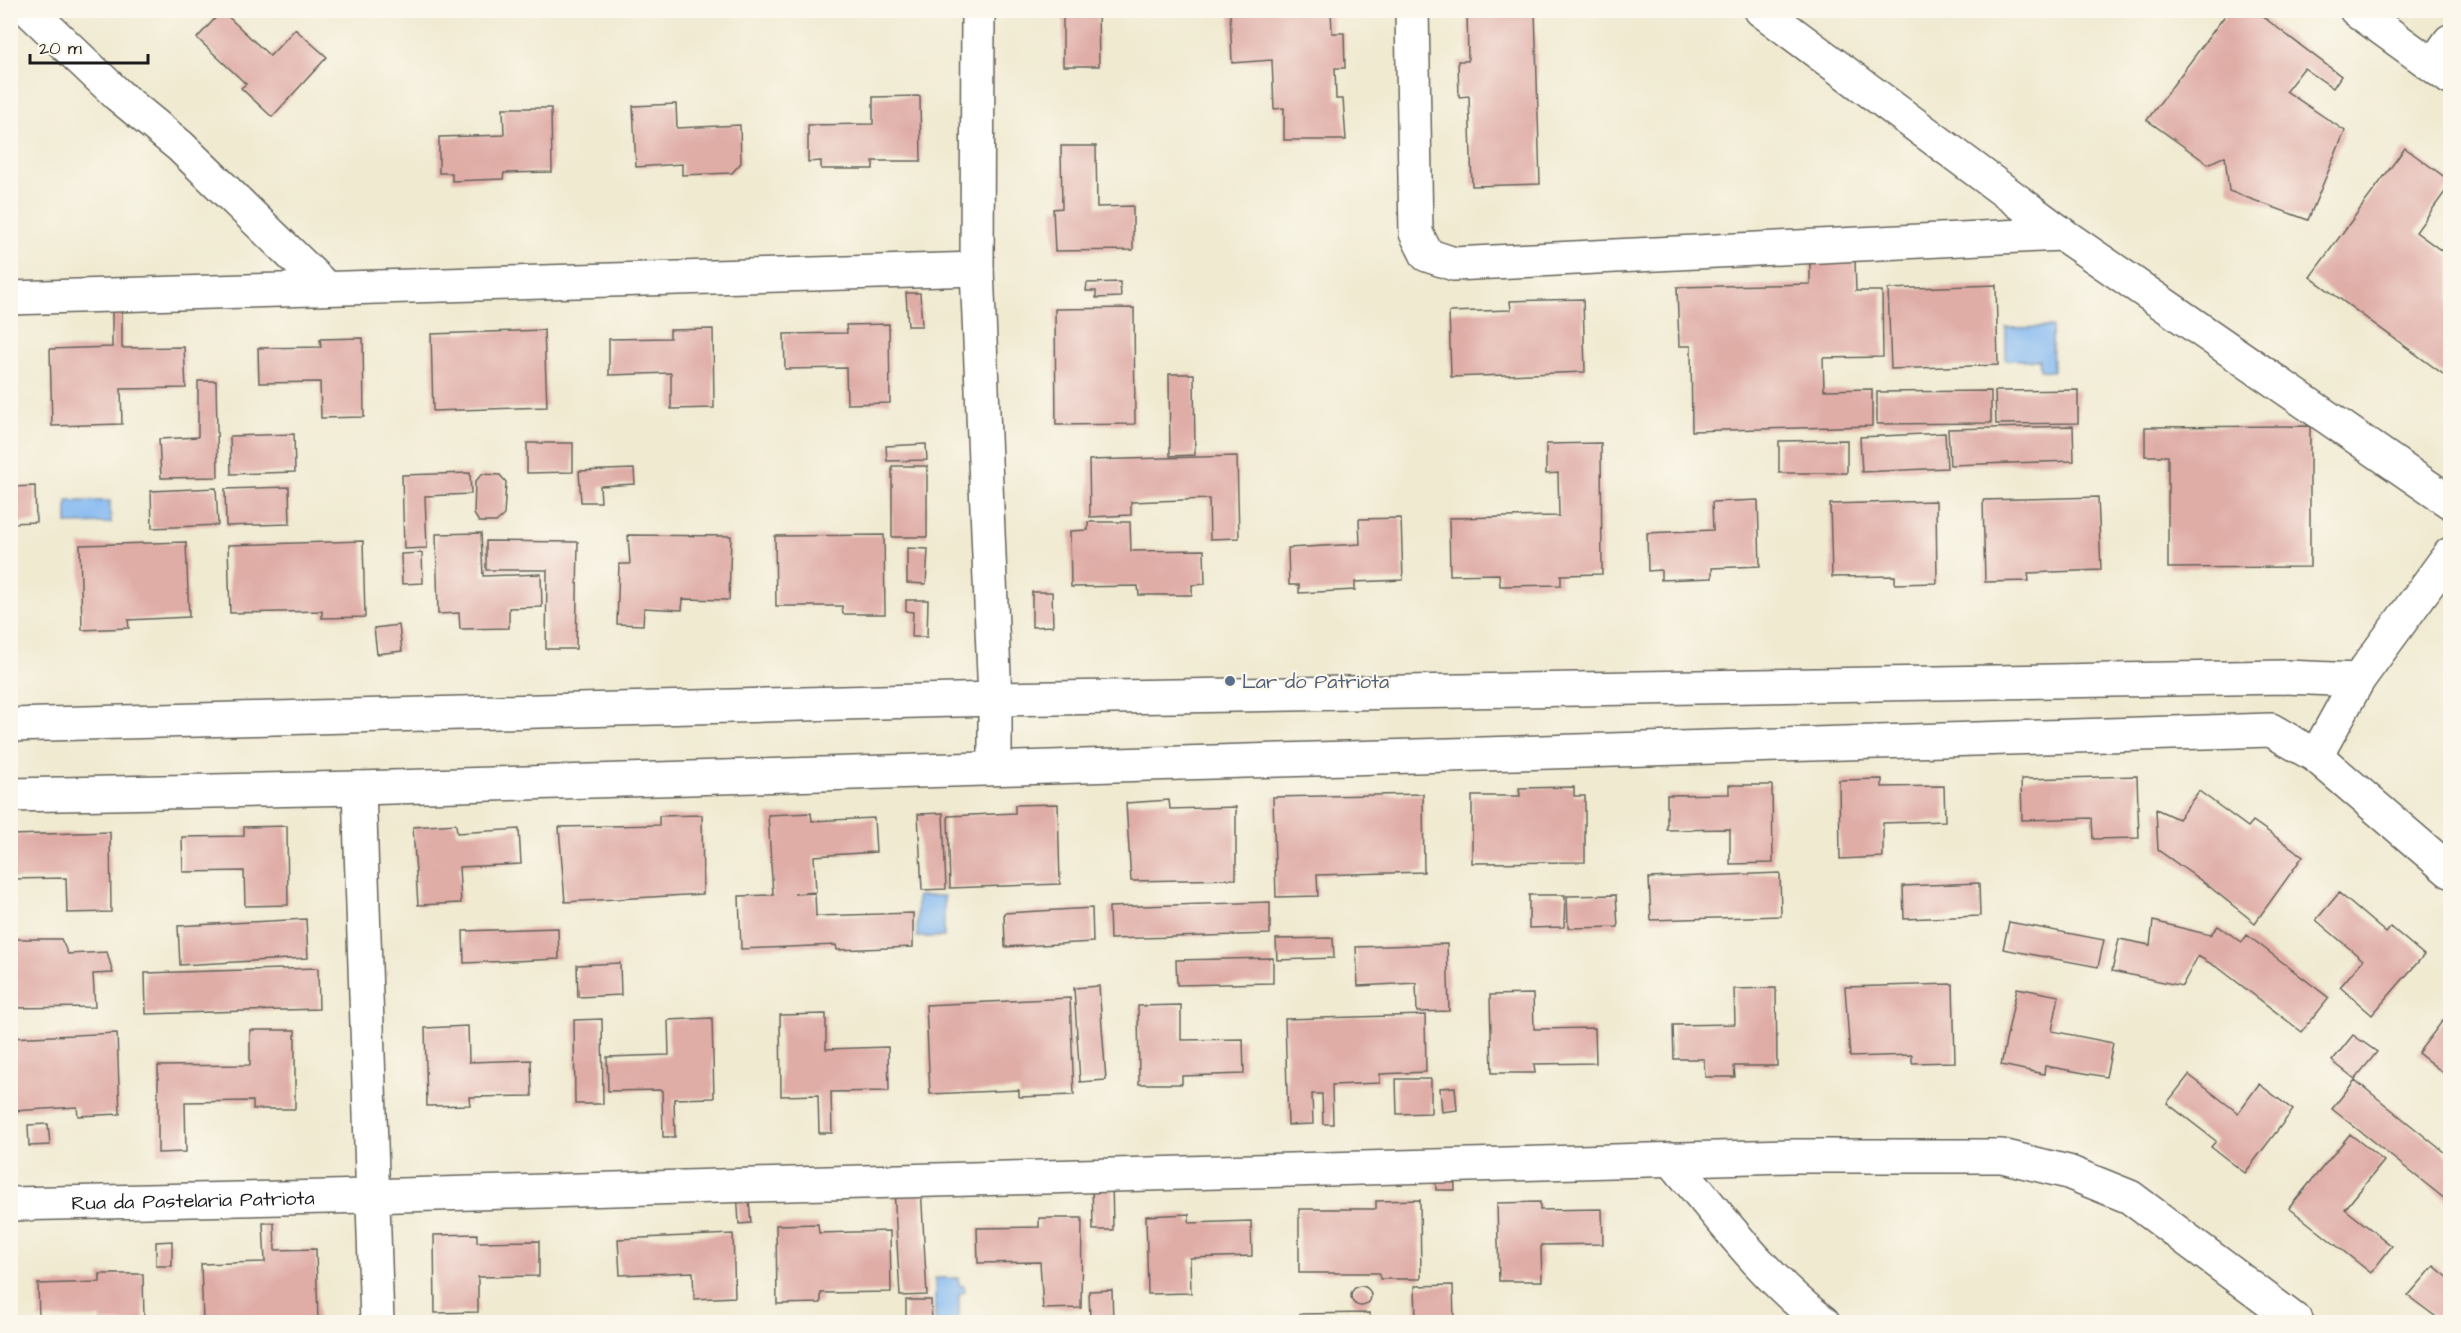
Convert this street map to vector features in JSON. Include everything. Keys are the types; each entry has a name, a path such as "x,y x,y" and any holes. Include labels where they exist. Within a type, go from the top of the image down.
{"street":[{"path":"29,10 118,95 180,146 325,287"},
{"path":"978,10 977,269 995,699 995,768"},
{"path":"1412,10 1416,233 1427,255 1454,264 2062,234"},
{"path":"1761,10 2062,234 2451,502"},
{"path":"2356,10 2445,61"},
{"path":"10,297 977,269"},
{"path":"2316,756 2358,680 2451,554"},
{"path":"10,725 995,699 2285,677 2358,680"},
{"path":"10,795 359,789 2271,730 2316,756 2451,871"},
{"path":"359,789 377,1323"},
{"name":"Rua da Pastelaria Patriota","path":"10,1204 374,1196 1790,1156 2002,1156 2068,1172 2130,1197 2297,1323"},
{"path":"1671,1159 1801,1306 1823,1323"}],"water":[{"path":"2052,327 2053,371 2040,370 2039,360 2006,360 2006,328"},
{"path":"67,501 110,501 111,523 67,524"},
{"path":"917,896 944,896 944,937 917,937"},
{"path":"935,1278 958,1278 959,1285 964,1286 965,1292 959,1294 959,1322 935,1322"}],"building":[{"path":"1063,10 1098,10 1099,66 1063,66"},
{"path":"1230,10 1331,10 1332,33 1344,33 1345,68 1335,68 1336,99 1343,99 1346,140 1284,140 1284,108 1274,109 1272,60 1232,63"},
{"path":"1467,10 1535,10 1540,184 1472,186 1469,96 1459,97 1458,61 1468,61"},
{"path":"2229,10 2254,10 2341,76 2333,88 2304,68 2286,91 2345,131 2308,220 2229,191 2225,156 2208,164 2147,120"},
{"path":"222,11 270,56 295,29 327,57 272,117 241,88 246,84 197,38"},
{"path":"920,96 921,161 873,161 873,169 821,169 821,161 808,162 808,125 873,124 873,97"},
{"path":"676,104 677,128 740,125 741,163 732,173 682,175 682,164 636,167 633,106"},
{"path":"503,108 551,108 552,172 504,173 503,179 452,181 452,173 439,173 439,137 504,135"},
{"path":"1061,146 1096,146 1097,207 1133,206 1133,250 1055,251 1053,209 1062,208"},
{"path":"2405,148 2450,181 2450,185 2416,232 2450,257 2450,379 2310,277"},
{"path":"1855,260 1856,291 1882,291 1883,357 1823,358 1824,390 1872,389 1872,426 1692,431 1691,346 1679,346 1677,287 1810,284 1810,261"},
{"path":"1120,282 1121,297 1096,298 1096,291 1086,291 1087,283"},
{"path":"1996,285 1998,365 1891,369 1888,289"},
{"path":"906,293 920,293 922,326 908,326"},
{"path":"1583,299 1585,372 1451,377 1449,312 1511,310 1510,301"},
{"path":"1134,308 1135,424 1056,425 1055,309"},
{"path":"112,309 122,309 122,348 184,347 186,388 121,389 122,424 52,426 50,349 112,347"},
{"path":"889,324 890,403 847,404 846,368 785,369 784,334 847,333 846,325"},
{"path":"713,329 714,408 671,409 671,373 609,375 609,339 670,338 670,330"},
{"path":"544,330 547,407 433,411 431,334"},
{"path":"363,338 364,417 321,418 320,382 259,383 258,348 321,347 320,339"},
{"path":"1169,374 1194,374 1195,455 1170,456"},
{"path":"198,381 216,381 218,477 161,478 159,439 198,437"},
{"path":"2078,390 2078,423 1996,424 1995,391"},
{"path":"1991,391 1991,423 1877,424 1877,392"},
{"path":"2073,426 2074,461 1950,465 1948,429"},
{"path":"2310,426 2310,567 2168,568 2168,456 2145,456 2145,427"},
{"path":"1945,433 1947,468 1862,472 1860,437"},
{"path":"294,434 295,472 231,474 230,436"},
{"path":"1847,440 1847,473 1779,473 1779,441"},
{"path":"527,443 573,443 573,472 527,473"},
{"path":"1601,443 1602,574 1561,575 1561,585 1500,586 1499,574 1450,575 1449,518 1559,516 1558,473 1546,474 1546,444"},
{"path":"926,444 927,460 887,461 886,446"},
{"path":"1237,456 1239,538 1210,539 1209,499 1131,502 1131,515 1090,517 1089,460"},
{"path":"892,466 927,466 927,537 892,537"},
{"path":"634,469 635,484 600,486 601,502 581,502 579,471"},
{"path":"470,473 471,494 425,496 427,548 404,549 402,475"},
{"path":"482,474 500,475 506,482 504,515 496,522 479,522 474,514 475,482"},
{"path":"35,486 36,522 10,523 10,487"},
{"path":"289,487 290,524 226,526 225,489"},
{"path":"216,488 218,525 152,528 151,491"},
{"path":"2098,497 2101,570 2028,573 2029,581 1985,582 1983,500"},
{"path":"1758,500 1760,566 1712,568 1712,578 1661,580 1661,570 1648,571 1647,533 1713,530 1712,502"},
{"path":"1936,501 1937,583 1895,584 1895,576 1832,577 1830,504"},
{"path":"1401,518 1403,580 1355,582 1355,590 1299,593 1299,585 1289,585 1288,548 1360,544 1359,519"},
{"path":"1088,522 1130,522 1131,551 1204,550 1205,584 1192,585 1192,595 1139,595 1138,586 1071,587 1070,531 1088,530"},
{"path":"481,533 483,576 541,574 542,607 509,608 509,628 460,629 459,613 438,614 436,534"},
{"path":"628,535 731,536 729,600 683,599 682,610 644,608 643,625 617,624 619,564 630,564"},
{"path":"884,535 885,614 843,614 842,606 776,606 775,536"},
{"path":"363,541 365,617 322,618 322,611 230,613 228,545"},
{"path":"486,541 578,542 576,649 546,649 547,570 486,570"},
{"path":"186,542 189,617 128,620 129,628 82,630 80,545"},
{"path":"907,548 928,549 926,584 907,583"},
{"path":"422,553 423,583 402,584 401,554"},
{"path":"10,577 12,577 15,639 10,639"},
{"path":"1032,592 1052,592 1053,626 1032,627"},
{"path":"906,600 928,600 927,637 912,637 913,612 906,611"},
{"path":"399,625 402,651 377,654 374,628"},
{"path":"2137,776 2139,838 2093,839 2092,818 2022,820 2021,779"},
{"path":"1882,779 1882,787 1944,786 1945,821 1883,823 1883,857 1840,859 1839,780"},
{"path":"1729,785 1772,785 1773,863 1730,864 1730,829 1667,830 1667,795 1729,794"},
{"path":"1574,787 1574,796 1585,796 1585,862 1472,863 1472,796 1520,796 1519,788"},
{"path":"2199,791 2248,827 2253,821 2303,856 2255,923 2158,850 2156,809 2178,819"},
{"path":"1423,794 1424,872 1317,875 1318,896 1276,897 1273,797"},
{"path":"1169,800 1170,809 1236,807 1236,879 1131,881 1126,803"},
{"path":"1058,804 1060,884 950,888 948,816 1015,813 1015,805"},
{"path":"811,813 812,821 874,818 876,852 814,856 816,892 794,894 815,893 816,916 913,913 913,947 837,950 836,945 741,949 739,896 773,895 768,815"},
{"path":"943,813 946,889 922,890 918,814"},
{"path":"702,815 703,894 565,902 559,827 659,825 659,816"},
{"path":"456,824 457,833 519,829 521,864 459,867 461,903 418,905 413,827"},
{"path":"287,826 288,905 245,906 244,871 183,872 182,837 244,836 244,827"},
{"path":"110,832 111,912 67,913 66,878 10,879 10,835"},
{"path":"1780,873 1781,916 1651,920 1649,878"},
{"path":"1979,883 1980,916 1904,919 1903,886"},
{"path":"2339,893 2386,933 2391,927 2424,955 2372,1015 2340,987 2363,960 2316,920"},
{"path":"1529,895 1565,895 1564,927 1529,928"},
{"path":"1616,895 1618,927 1568,928 1567,896"},
{"path":"1270,902 1270,934 1110,939 1109,907"},
{"path":"1092,908 1093,942 1005,947 1004,913"},
{"path":"306,919 308,958 180,965 178,926"},
{"path":"2153,921 2210,935 2218,926 2242,942 2247,935 2329,998 2302,1032 2220,969 2198,956 2182,986 2112,971 2119,939 2150,945"},
{"path":"2009,922 2104,940 2098,967 2003,949"},
{"path":"558,928 559,959 464,963 463,931"},
{"path":"1333,938 1334,958 1277,960 1276,939"},
{"path":"10,939 61,939 68,954 107,952 113,973 93,974 95,1007 10,1008"},
{"path":"1447,944 1449,1011 1417,1012 1416,983 1358,986 1356,947"},
{"path":"1273,958 1273,983 1177,985 1176,960"},
{"path":"620,963 621,995 578,997 577,965"},
{"path":"318,968 319,1009 146,1014 145,973"},
{"path":"1953,984 1955,1062 1912,1063 1912,1055 1850,1057 1845,987"},
{"path":"1099,986 1106,1080 1080,1082 1074,988"},
{"path":"1776,988 1777,1066 1734,1066 1735,1077 1705,1077 1704,1059 1674,1059 1673,1025 1735,1024 1734,989"},
{"path":"2017,988 2059,996 2052,1031 2113,1043 2106,1077 2045,1066 2044,1074 2001,1065"},
{"path":"1533,994 1534,1029 1595,1028 1596,1063 1534,1064 1535,1073 1492,1073 1490,995"},
{"path":"1070,998 1074,1095 1019,1097 1019,1090 930,1094 926,1005"},
{"path":"1181,1005 1181,1040 1243,1039 1244,1074 1182,1076 1182,1084 1139,1084 1138,1006"},
{"path":"2450,1011 2450,1078 2418,1053"},
{"path":"826,1014 826,1049 888,1047 889,1091 831,1092 832,1133 819,1133 818,1095 781,1096 780,1015"},
{"path":"1425,1015 1426,1072 1380,1074 1380,1083 1332,1085 1333,1124 1323,1124 1322,1094 1312,1094 1313,1124 1288,1125 1285,1019"},
{"path":"712,1018 714,1098 674,1099 675,1137 663,1137 662,1090 608,1091 607,1057 669,1055 668,1020"},
{"path":"602,1019 603,1104 575,1104 574,1020"},
{"path":"468,1026 469,1062 531,1060 532,1096 469,1097 470,1105 427,1106 425,1028"},
{"path":"250,1030 295,1030 295,1109 253,1109 253,1101 185,1102 186,1152 158,1153 158,1066 250,1065"},
{"path":"117,1033 120,1114 78,1116 77,1107 13,1111 10,1038"},
{"path":"2353,1035 2377,1052 2355,1079 2332,1061"},
{"path":"2189,1075 2238,1113 2259,1084 2293,1110 2245,1173 2211,1147 2216,1141 2167,1103"},
{"path":"1396,1079 1431,1079 1431,1113 1397,1114"},
{"path":"2355,1080 2450,1157 2450,1203 2332,1109"},
{"path":"1455,1087 1457,1110 1442,1112 1440,1088"},
{"path":"48,1124 50,1145 29,1146 28,1125"},
{"path":"2350,1134 2384,1161 2345,1209 2392,1246 2371,1273 2289,1208"},
{"path":"1454,1170 1455,1190 1436,1190 1435,1171"},
{"path":"1092,1180 1112,1180 1113,1230 1093,1230"},
{"path":"921,1187 927,1295 900,1296 894,1189"},
{"path":"748,1189 751,1223 739,1224 737,1190"},
{"path":"1420,1200 1421,1279 1380,1279 1379,1273 1299,1273 1299,1209 1376,1209 1376,1201"},
{"path":"1540,1202 1540,1210 1602,1209 1603,1244 1541,1245 1542,1281 1499,1281 1497,1203"},
{"path":"1189,1214 1189,1223 1251,1221 1252,1256 1190,1258 1191,1293 1148,1294 1146,1216"},
{"path":"1039,1218 1082,1218 1081,1308 1043,1309 1040,1262 978,1263 977,1228 1039,1227"},
{"path":"263,1223 274,1223 275,1250 316,1249 318,1322 203,1322 201,1264 265,1262"},
{"path":"818,1224 819,1233 890,1231 891,1292 821,1293 821,1303 777,1304 776,1225"},
{"path":"477,1234 477,1242 539,1241 539,1276 478,1277 478,1312 435,1313 434,1235"},
{"path":"733,1234 735,1297 694,1299 693,1272 620,1275 618,1239"},
{"path":"172,1241 172,1266 156,1266 156,1242"},
{"path":"2434,1266 2450,1279 2450,1322 2443,1322 2408,1296"},
{"path":"100,1274 143,1274 144,1322 101,1322 101,1318 39,1319 38,1284 100,1282"},
{"path":"1453,1285 1454,1322 1416,1322 1415,1286"},
{"path":"1361,1286 1368,1289 1371,1296 1368,1303 1361,1306 1354,1303 1351,1296 1354,1289"},
{"path":"1112,1290 1113,1322 1045,1322 1090,1319 1089,1291"},
{"path":"906,1300 931,1300 932,1322 906,1322"},
{"path":"1370,1313 1370,1322 1300,1322 1300,1314"},
{"path":"184,1317 185,1322 158,1322 158,1319"}],"place":[{"name":"Lar do Patriota","path":"1230,681"}]}
